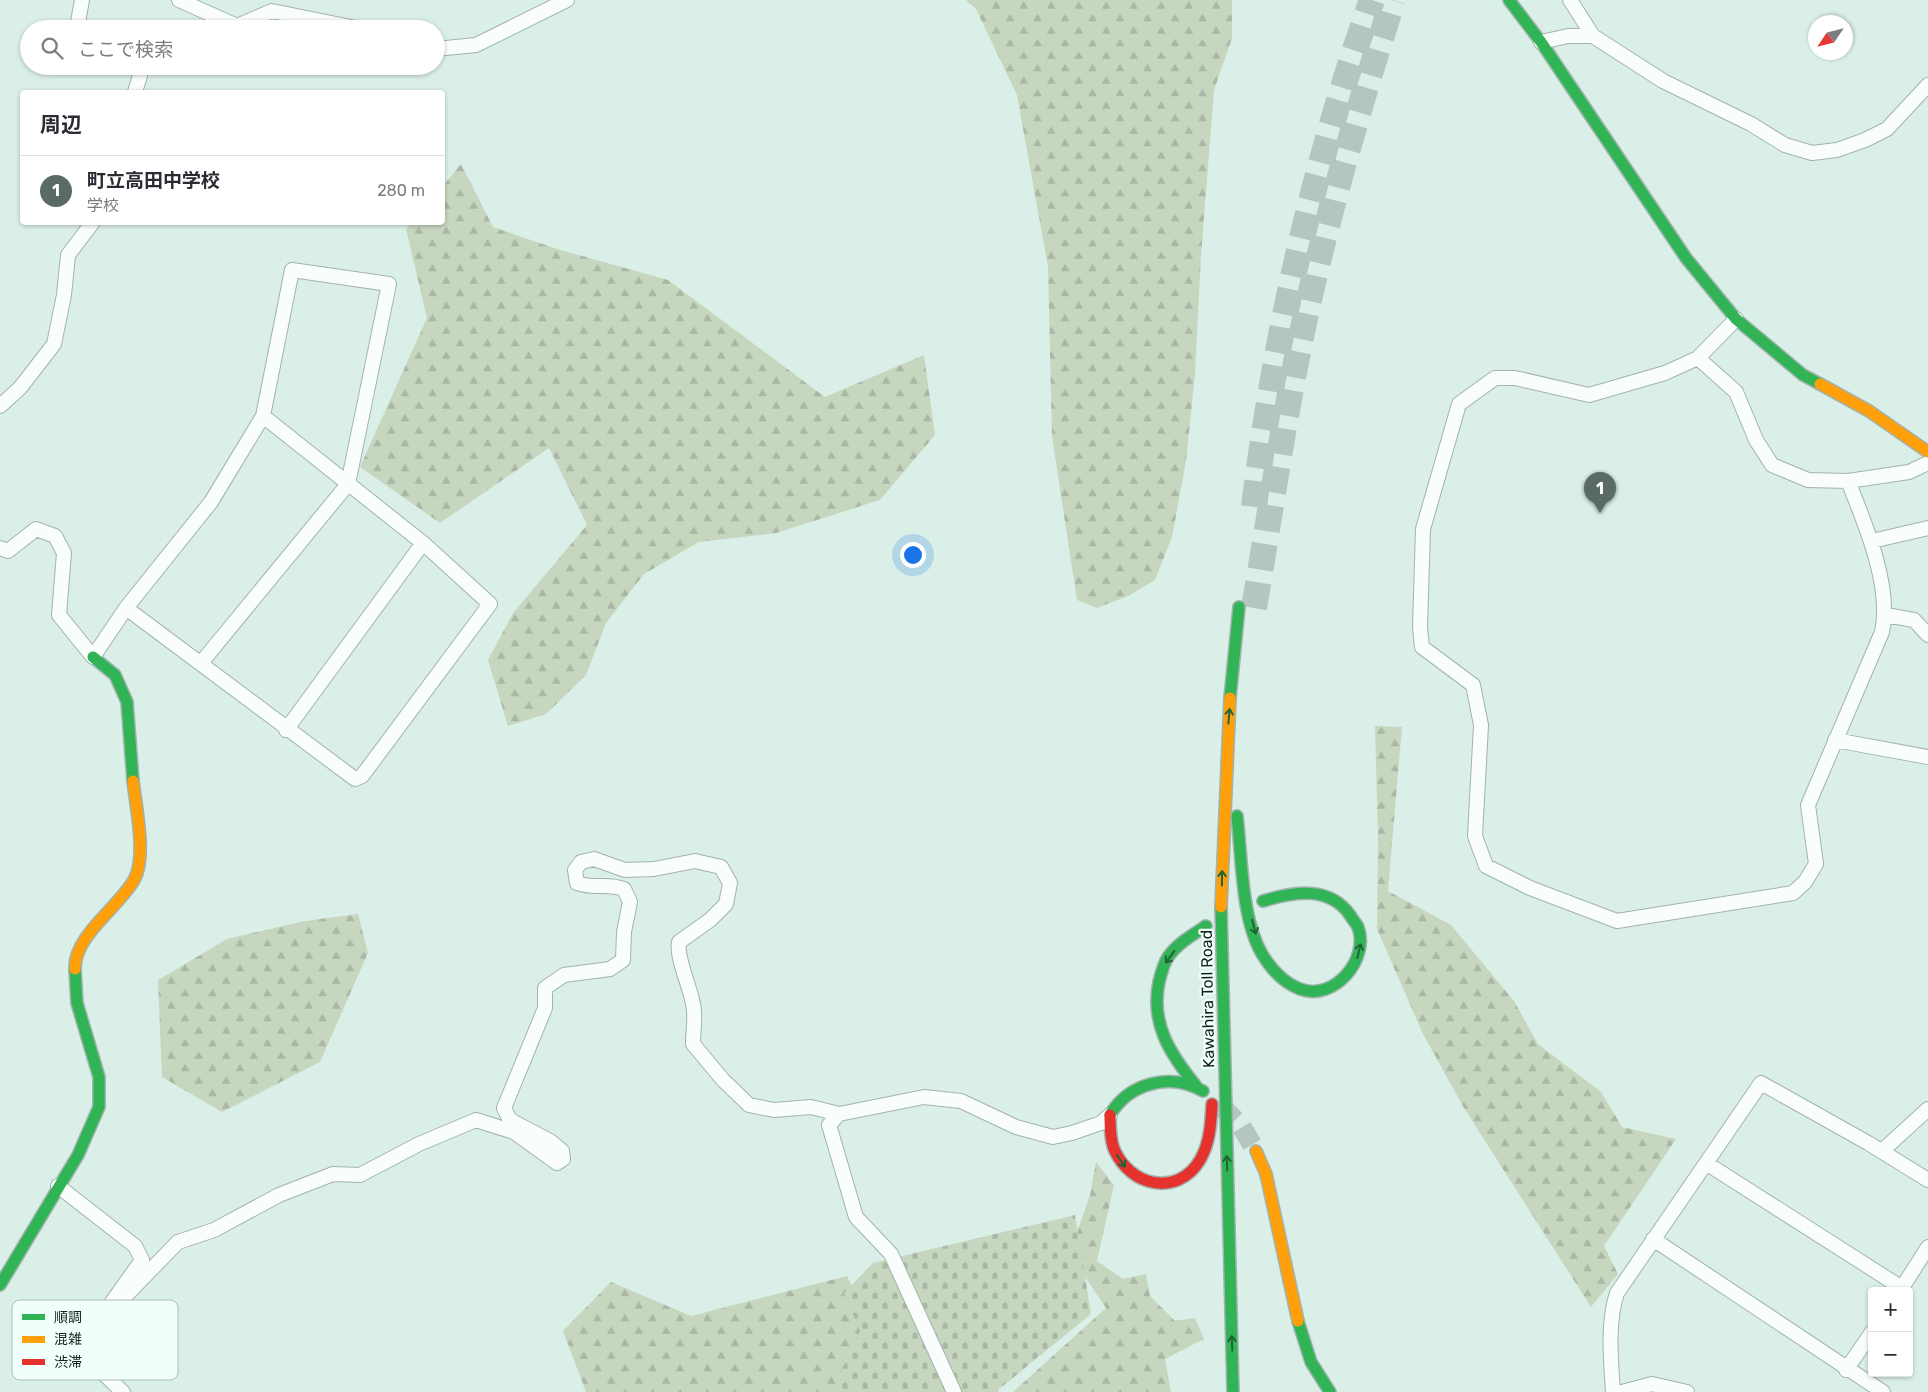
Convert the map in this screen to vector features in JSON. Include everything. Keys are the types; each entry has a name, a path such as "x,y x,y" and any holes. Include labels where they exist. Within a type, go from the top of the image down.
{"main road":[{"path":"1509,0 1541,42 1686,258 1736,319 1803,375 1869,411 1928,452"},
{"name":"Kawahira Toll Road","path":"1234,1392 1221,910 1228,723 1238,607"},
{"path":"0,1285 78,1155 99,1107 99,1077 77,1003 75,963 86,938 134,880 140,861 127,702 115,675 93,657"},
{"path":"1233,906 1239,771"},
{"path":"1236,810 1249,907 1261,952 1274,972 1292,987 1310,993 1328,990 1344,980 1355,964 1361,947 1359,932 1353,916 1326,894 1308,891 1264,901"},
{"path":"1206,926 1186,940 1168,957 1160,975 1156,998 1161,1034 1172,1057 1200,1089 1162,1082 1145,1086 1131,1091 1118,1102 1110,1115 1114,1150 1123,1165 1134,1177 1150,1184 1167,1184 1182,1179 1196,1167 1206,1148 1212,1121 1221,910"},
{"name":"Kawahira Toll Road","path":"1233,924 1238,1210 1244,1392"},
{"path":"1256,1151 1266,1174 1301,1333 1311,1362 1330,1392"}],"street":[{"path":"78,20 82,0"},
{"path":"179,0 224,20"},
{"path":"445,47 476,44 567,0"},
{"path":"1570,0 1593,36 1663,81 1751,124 1785,145 1812,153 1837,150 1887,129 1928,85"},
{"path":"247,20 273,5 328,20"},
{"path":"1541,42 1568,36 1593,36"},
{"path":"136,90 140,75"},
{"path":"0,406 20,388 54,344 64,295 68,255 91,225"},
{"path":"0,548 8,551 36,530 55,536 64,552 59,615 93,657 126,608 211,502 263,416 292,270 389,284 348,484 201,663"},
{"path":"1736,319 1698,358 1665,373 1588,395 1515,378 1495,378 1459,404 1423,529 1420,627 1422,647 1473,685 1481,725 1475,836 1486,866 1530,888 1617,921 1793,893 1805,882 1816,864 1808,806 1882,632 1886,615 1872,541 1848,481"},
{"path":"1698,358 1736,392 1756,440 1772,465 1808,480 1848,481 1909,472 1928,462"},
{"path":"126,608 201,663 286,730 355,779 362,776 490,604 423,543 263,416"},
{"path":"1872,541 1928,528"},
{"path":"286,730 423,543"},
{"path":"1886,615 1914,620 1928,635"},
{"path":"1835,740 1928,757"},
{"path":"121,1300 178,1242 214,1230 278,1195 333,1174 360,1175 419,1144 476,1120 514,1132 558,1164 563,1159 562,1151 550,1141 510,1120 504,1108 545,1008 545,988 564,975 610,969 623,960 624,932 630,902 624,889 610,884 589,887 577,883 575,870 581,862 594,859 625,870 654,869 695,861 721,867 730,883 726,904 710,920 679,942 677,950 688,978 694,1006 693,1044 723,1080 749,1105 774,1110 811,1107 839,1114 924,1097 961,1101 1016,1127 1052,1137 1072,1134 1100,1123 1110,1115"},
{"path":"1614,1392 1611,1366 1613,1306 1618,1293 1653,1239 1761,1084 1882,1151 1928,1180"},
{"path":"1882,1151 1928,1109"},
{"path":"839,1114 829,1124 856,1217 891,1254 954,1392"},
{"path":"1706,1163 1896,1287"},
{"path":"58,1186 135,1246 142,1260 112,1300"},
{"path":"1653,1239 1846,1370 1883,1392"},
{"path":"1903,1287 1928,1247"},
{"path":"1846,1370 1868,1338"},
{"path":"110,1380 123,1392"},
{"path":"1622,1392 1652,1384 1687,1392"}],"green space":[{"path":"966,0 1232,0 1232,38 1214,90 1201,255 1195,374 1186,461 1172,537 1155,580 1128,596 1097,608 1077,600 1052,436 1048,267 1017,95 976,9"},
{"path":"461,164 493,227 557,249 668,280 825,397 924,355 935,435 880,500 776,533 699,542 644,574 606,623 586,675 546,714 508,726 488,660 513,613 587,525 549,448 440,523 360,467 427,318 406,229 410,225 445,225 445,184"},
{"path":"1375,726 1402,727 1388,891 1451,925 1514,1001 1538,1044 1601,1092 1622,1127 1676,1139 1604,1246 1618,1274 1591,1307 1464,1108 1423,1034 1377,929 1378,837"},
{"path":"358,914 368,953 320,1062 222,1112 162,1077 158,980 227,939 305,921"},
{"path":"1096,1162 1114,1185 1097,1261 1123,1279 1146,1274 1150,1296 1175,1321 1195,1318 1204,1339 1165,1359 1171,1392 1013,1392 1106,1308 1079,1268 1075,1239 1090,1195"},
{"path":"1075,1215 1091,1314 998,1390 999,1392 832,1392 860,1331 844,1293 873,1263"},
{"path":"847,1276 871,1325 842,1392 586,1392 563,1331 611,1282 691,1316"}],"tunnel":[{"path":"1254,507 1273,378 1299,250 1332,124 1372,0"},
{"path":"1254,608 1279,454 1305,316 1352,134 1393,0"},
{"path":"1221,1106 1241,1126 1256,1151"}],"traffic: fast":[{"path":"1509,0 1541,42 1686,258 1736,319 1803,375 1820,384"},
{"path":"1230,698 1239,607"},
{"path":"93,657 115,675 127,702 133,781"},
{"path":"1237,816 1246,905 1255,939 1266,960 1283,979 1300,989 1313,991 1325,989 1336,984 1346,975 1354,964 1359,952 1360,939 1358,927 1341,905 1332,899 1310,893 1286,895 1263,901"},
{"path":"1221,907 1233,1392"},
{"path":"1196,1086 1178,1063 1165,1038 1157,1012 1157,997 1161,973 1168,957 1180,944 1206,926"},
{"path":"0,1285 78,1155 99,1107 99,1077 77,1003 75,969"},
{"path":"1110,1115 1128,1095 1139,1088 1151,1084 1177,1082 1203,1091"},
{"path":"1298,1321 1311,1362 1330,1392"}],"traffic: slow":[{"path":"1820,384 1869,411 1928,452"},
{"path":"1221,907 1230,698"},
{"path":"75,969 82,945 98,923 127,891 138,870 140,846 133,781"},
{"path":"1256,1151 1266,1174 1298,1321"}],"traffic: jam":[{"path":"1110,1115 1110,1132 1113,1145 1121,1162 1142,1179 1155,1183 1167,1183 1180,1179 1191,1172 1200,1160 1208,1140 1212,1104"}],"place":[{"name":"町立高田中学校","path":"1600,513"}]}
